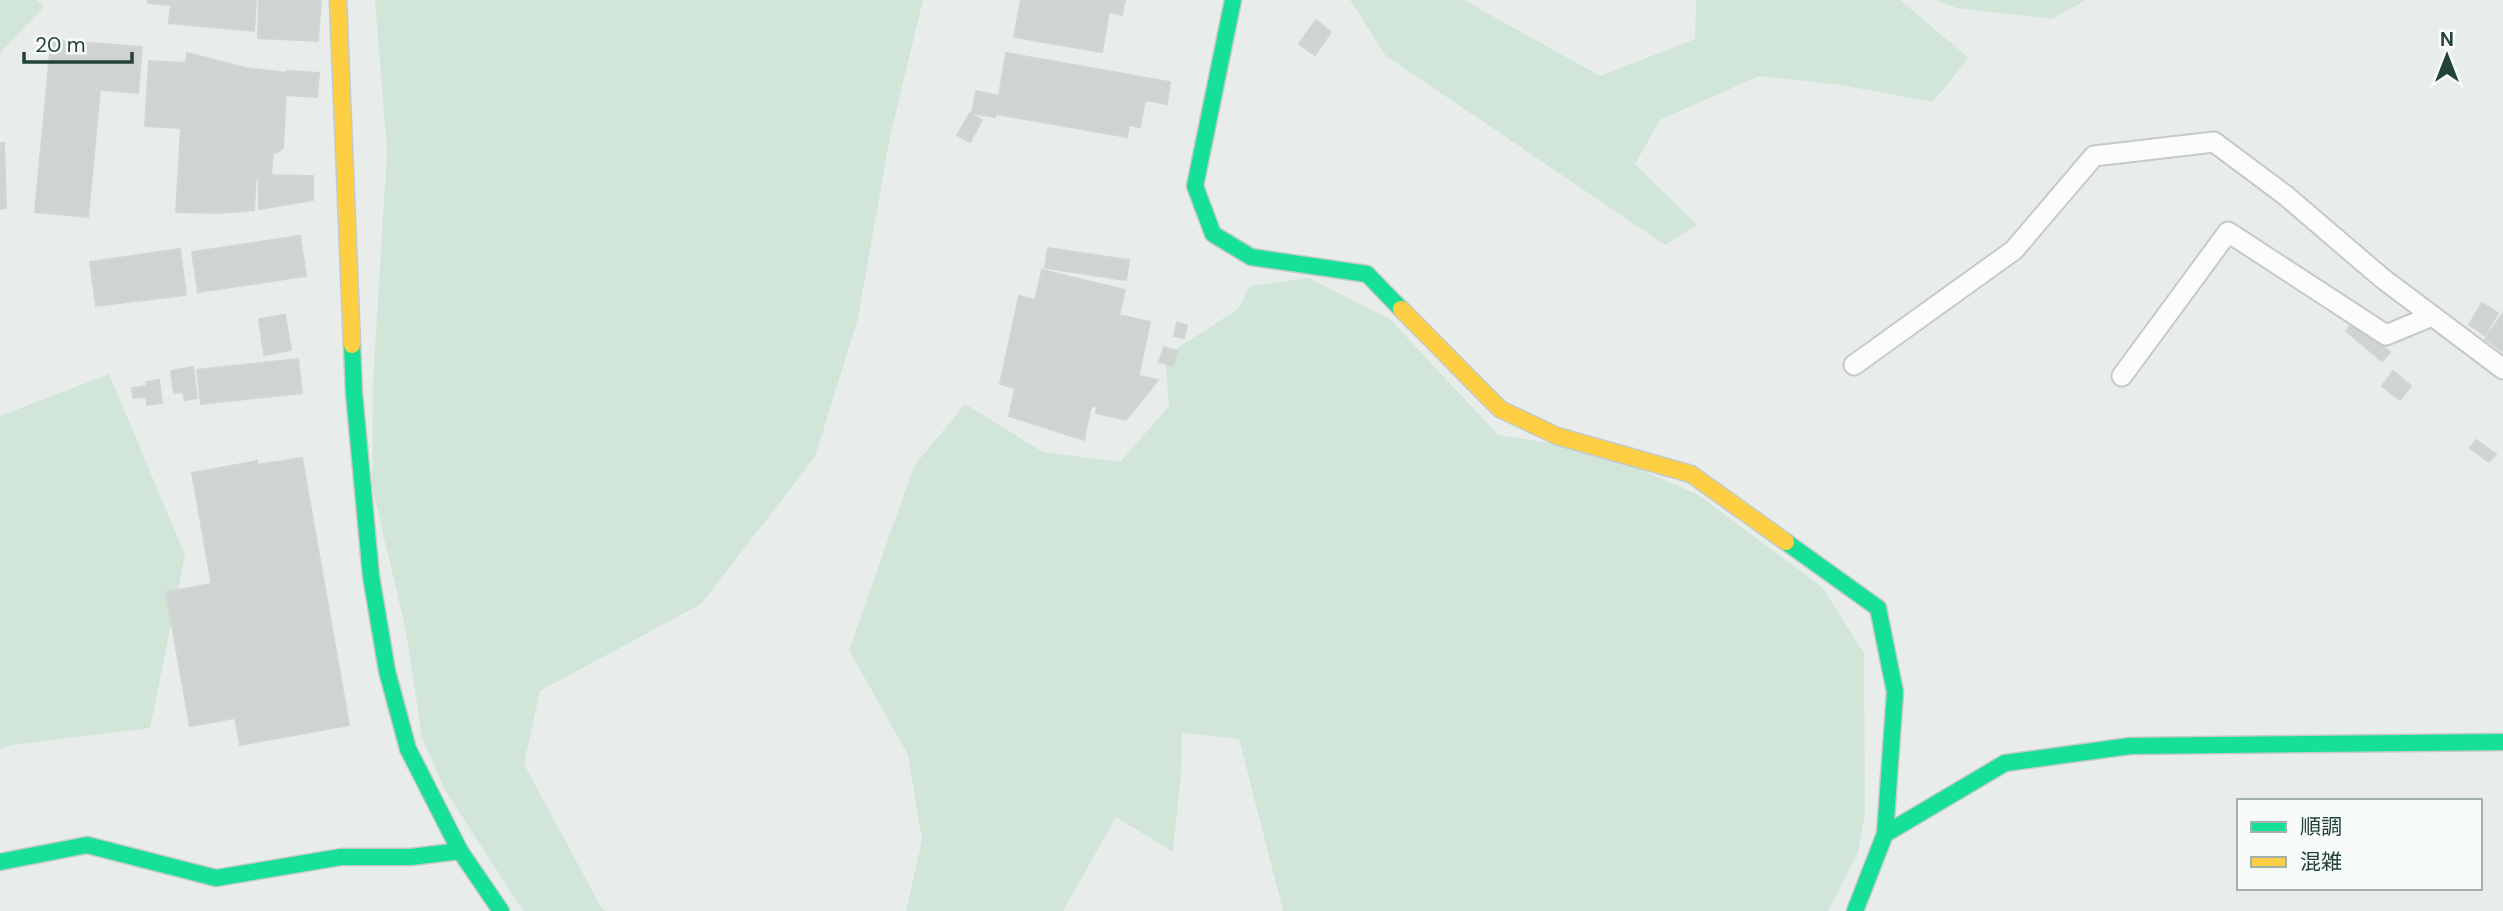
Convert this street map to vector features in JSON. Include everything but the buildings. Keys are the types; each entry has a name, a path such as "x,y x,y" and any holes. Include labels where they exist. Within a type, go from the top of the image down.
{"street":[{"path":"338,0 354,393 371,576 387,671 408,749 460,851 501,911"},
{"path":"1233,0 1195,186 1213,234 1251,257 1367,274 1500,409 1556,436 1691,474 1878,608 1895,692 1885,834 1855,911"},
{"path":"1885,834 2005,763 2130,746 2503,743"},
{"path":"0,862 87,845 216,878 341,857 411,857 460,851"}],"lane":[{"path":"1854,365 2014,250 2094,156 2214,142 2285,195 2382,278 2503,369"},
{"path":"2122,376 2228,232 2386,335 2432,316"}],"green space":[{"path":"0,0 37,0 44,7 0,53"},
{"path":"375,0 923,0 890,137 858,318 815,457 701,604 540,691 524,764 601,907 606,911 523,911 445,790 422,738 406,631 372,486 373,382 387,151"},
{"path":"1350,0 1464,0 1600,76 1695,39 1696,0 1900,0 1969,58 1933,102 1841,85 1759,76 1660,120 1635,164 1697,225 1665,245 1386,56"},
{"path":"1934,0 2086,0 2052,19 1957,8"},
{"path":"1309,278 1390,319 1498,435 1595,450 1697,494 1822,587 1864,653 1865,814 1858,853 1828,911 1283,911 1239,739 1182,733 1173,852 1116,817 1063,911 906,911 922,840 908,755 849,650 914,466 965,404 1043,452 1120,462 1169,406 1165,356 1238,309 1250,286"},
{"path":"109,374 185,555 150,728 11,745 0,749 0,416"}],"traffic: fast":[{"path":"1233,0 1195,186 1213,234 1251,257 1367,274 1401,309"},
{"path":"352,345 371,576 387,671 408,749 460,851 501,911"},
{"path":"1786,542 1878,608 1895,692 1885,834 1855,911"},
{"path":"1885,834 2005,763 2130,746 2503,742"},
{"path":"0,862 87,845 216,878 341,857 411,857 460,851"}],"traffic: slow":[{"path":"338,0 352,345"},
{"path":"1401,309 1500,409 1557,436 1691,474 1786,542"}]}
